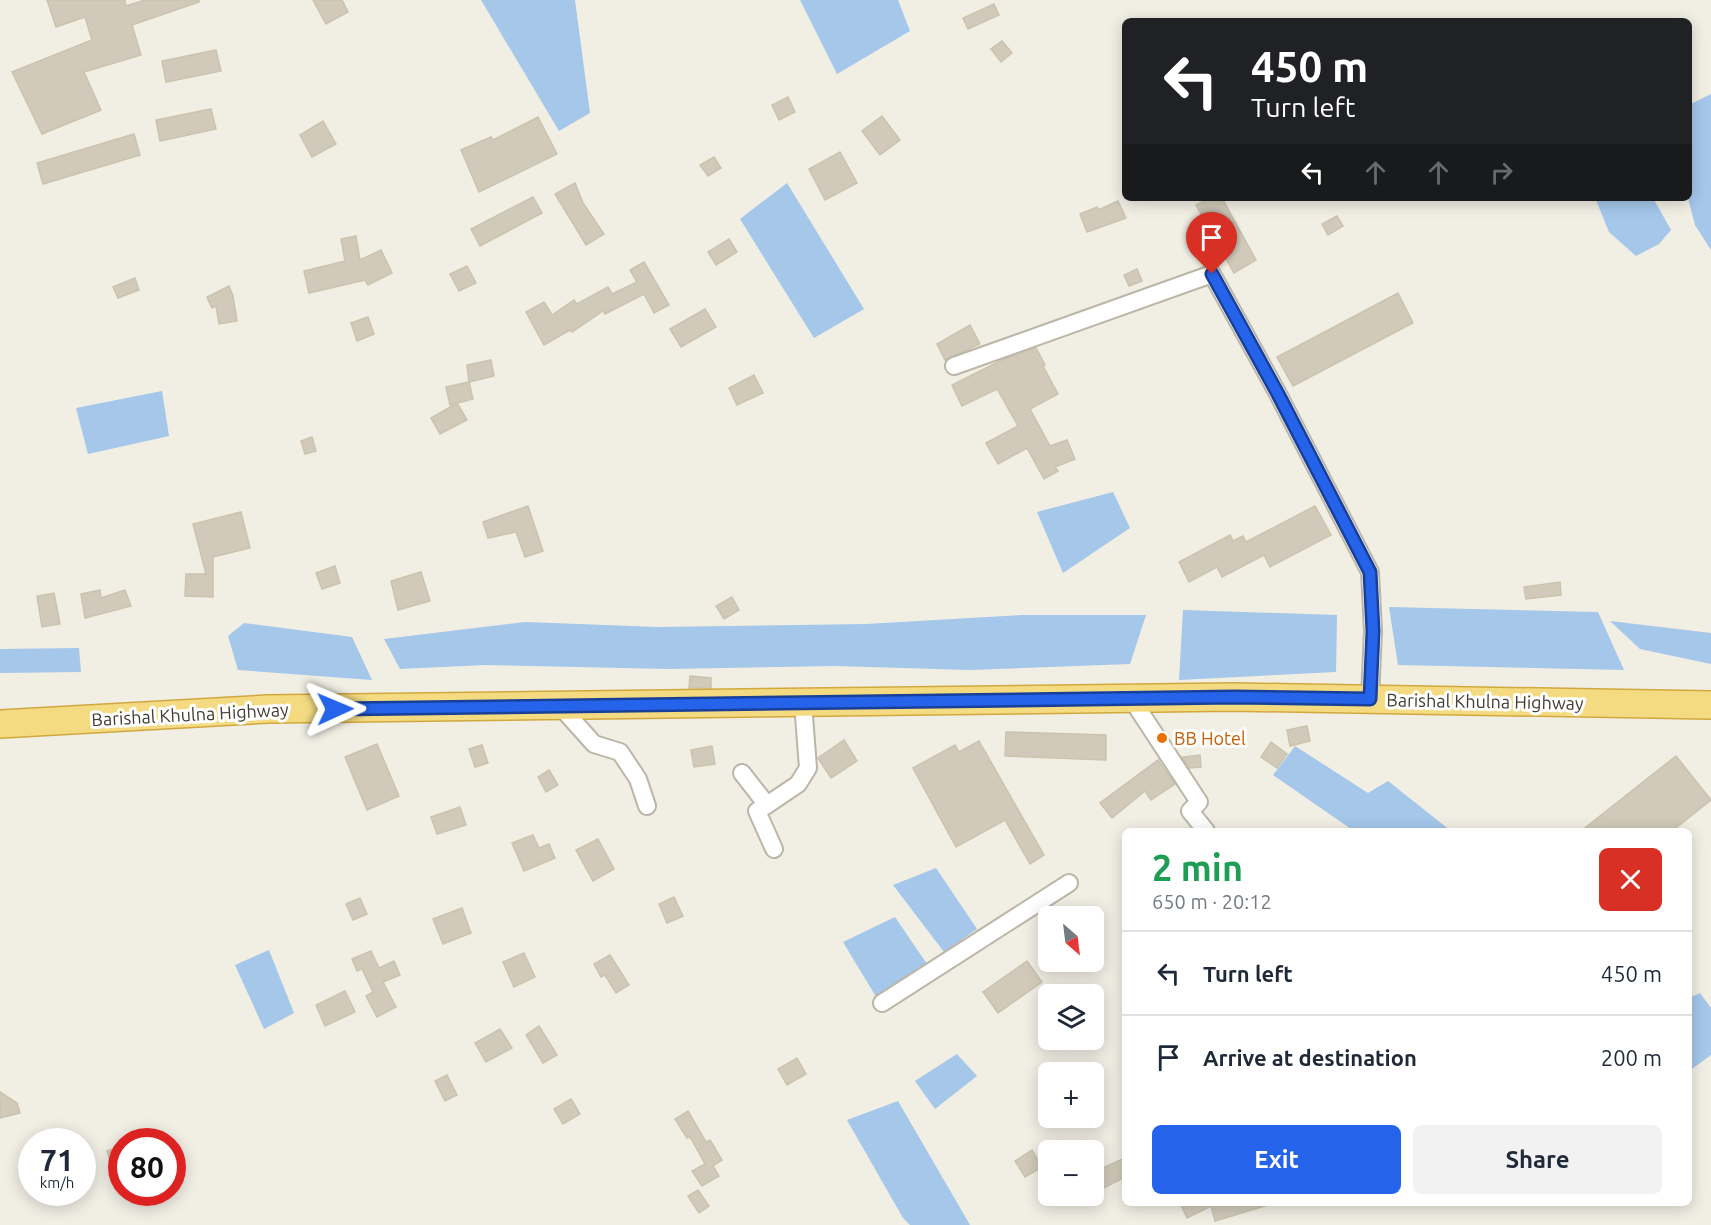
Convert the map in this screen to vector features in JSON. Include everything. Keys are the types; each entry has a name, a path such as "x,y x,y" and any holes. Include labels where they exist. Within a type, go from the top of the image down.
{"highway":[{"name":"Barishal Khulna Highway","path":"0,724 268,710 1131,698 1370,699 1711,705"}],"street":[{"path":"954,366 1212,274 1278,394 1370,572 1373,631 1370,699"},
{"path":"1131,698 1199,802 1190,811 1204,828"},
{"path":"774,849 758,811 798,784 808,768 803,703"},
{"path":"560,706 594,744 620,752 638,779 647,806"},
{"path":"742,773 767,805"},
{"path":"882,1003 1069,883"}],"water":[{"path":"481,0 575,0 590,113 559,131"},
{"path":"800,0 898,0 910,31 837,74"},
{"path":"1711,94 1711,250 1695,225 1689,201 1692,201 1692,104"},
{"path":"787,183 864,309 814,338 740,219"},
{"path":"1596,201 1655,201 1671,230 1659,244 1636,256 1609,232"},
{"path":"162,391 169,436 88,454 76,408"},
{"path":"1113,492 1130,528 1063,573 1037,512"},
{"path":"1389,607 1598,612 1624,670 1398,665"},
{"path":"1183,610 1337,615 1336,672 1179,680"},
{"path":"1022,615 1146,615 1130,664 970,670 836,666 669,669 485,665 400,669 384,639 525,622 658,627 866,624"},
{"path":"1610,621 1711,633 1711,664 1640,649"},
{"path":"244,623 352,637 372,680 238,670 228,636"},
{"path":"79,648 81,672 0,673 0,649"},
{"path":"1295,746 1368,793 1388,781 1447,828 1350,828 1273,775"},
{"path":"936,868 977,929 944,952 893,885"},
{"path":"895,917 927,964 878,1000 843,942"},
{"path":"269,950 294,1013 264,1029 235,965"},
{"path":"1700,993 1711,1008 1711,1055 1692,1069 1692,997"},
{"path":"957,1054 977,1076 935,1109 915,1081"},
{"path":"898,1101 970,1225 910,1225 903,1218 847,1120"}],"building":[{"path":"47,0 125,0 126,6 145,0 199,0 199,2 132,25 141,55 84,72 101,110 42,134 12,72 92,40 85,17 56,27"},
{"path":"313,0 342,0 348,12 326,24"},
{"path":"994,4 999,15 968,29 963,18"},
{"path":"1002,41 1012,53 1001,62 991,49"},
{"path":"216,50 221,71 166,82 162,61"},
{"path":"788,97 795,112 779,120 772,105"},
{"path":"211,109 216,129 160,141 156,120"},
{"path":"882,116 900,140 880,155 862,131"},
{"path":"538,117 557,154 479,192 461,150 491,137 493,140"},
{"path":"323,121 336,144 312,157 300,135"},
{"path":"134,134 140,155 43,184 37,163"},
{"path":"840,152 857,183 825,200 809,169"},
{"path":"714,157 721,168 708,176 700,165"},
{"path":"575,183 583,203 604,234 586,245 555,194"},
{"path":"533,197 542,213 480,246 471,229"},
{"path":"1118,201 1126,218 1087,232 1080,214 1097,207 1098,210"},
{"path":"1204,201 1224,201 1256,260 1234,273 1196,205"},
{"path":"1337,216 1343,226 1328,235 1322,224"},
{"path":"356,236 360,260 381,250 392,273 368,285 365,280 309,293 304,271 345,261 341,239"},
{"path":"729,239 737,252 716,265 708,252"},
{"path":"644,262 669,305 654,313 644,294 605,314 603,311 572,332 570,330 544,345 526,312 544,302 552,315 574,300 577,304 608,287 612,294 637,282 630,270"},
{"path":"467,266 476,283 459,291 450,274"},
{"path":"1137,269 1142,281 1129,286 1124,275"},
{"path":"135,278 139,290 118,298 113,287"},
{"path":"229,286 237,321 219,324 216,306 212,308 207,297"},
{"path":"1398,293 1413,323 1293,386 1277,357"},
{"path":"705,309 716,327 681,347 670,329"},
{"path":"368,317 374,334 357,341 351,323"},
{"path":"970,325 980,344 945,360 937,344"},
{"path":"1036,348 1058,394 1030,409 1050,446 1067,440 1075,459 1055,467 1058,471 1044,479 1027,448 998,464 986,443 1018,426 997,389 962,406 952,385 1002,360"},
{"path":"491,360 494,376 469,382 467,365"},
{"path":"754,375 763,393 737,405 729,388"},
{"path":"469,382 473,399 450,405 446,387"},
{"path":"457,403 467,420 440,434 431,418"},
{"path":"312,437 316,451 305,454 301,441"},
{"path":"528,506 543,551 525,557 516,532 488,538 483,522"},
{"path":"1315,506 1331,535 1270,567 1264,555 1222,577 1217,567 1189,582 1179,562 1230,535 1233,541 1243,536 1246,542"},
{"path":"241,512 250,548 213,557 213,597 185,596 186,574 206,574 193,524"},
{"path":"335,566 340,583 322,589 316,573"},
{"path":"421,572 430,601 398,610 391,581"},
{"path":"1560,582 1561,595 1526,599 1524,587"},
{"path":"100,590 101,598 125,590 131,606 85,618 81,594"},
{"path":"54,593 60,624 42,627 37,596"},
{"path":"732,597 739,610 724,619 716,606"},
{"path":"690,676 711,678 711,688 689,688"},
{"path":"1307,726 1310,741 1290,746 1287,730"},
{"path":"1006,732 1106,735 1106,760 1005,756"},
{"path":"844,740 857,761 831,778 818,758"},
{"path":"979,741 1044,855 1030,864 1005,820 956,847 913,768 955,745 959,752"},
{"path":"1271,742 1287,754 1277,768 1261,757"},
{"path":"377,744 399,796 367,810 345,757"},
{"path":"482,745 488,763 475,767 469,749"},
{"path":"712,746 715,764 694,767 691,750"},
{"path":"1200,755 1201,767 1189,768 1182,757"},
{"path":"1676,756 1711,800 1676,828 1585,828"},
{"path":"1158,760 1175,784 1151,800 1145,791 1112,818 1100,803"},
{"path":"549,770 558,785 546,792 538,777"},
{"path":"460,807 466,825 437,834 431,817"},
{"path":"533,835 539,848 549,844 555,858 524,871 512,843"},
{"path":"598,839 614,869 593,881 576,850"},
{"path":"674,897 683,916 667,923 659,904"},
{"path":"360,898 367,914 353,920 346,904"},
{"path":"462,908 471,933 443,944 433,919"},
{"path":"371,951 379,968 394,961 400,975 383,982 396,1007 377,1017 366,996 373,992 362,969 357,971 352,959"},
{"path":"524,953 535,977 514,987 503,962"},
{"path":"610,955 629,985 616,993 605,975 601,977 594,964"},
{"path":"1027,961 1042,982 998,1013 983,992"},
{"path":"345,991 355,1012 325,1026 316,1005"},
{"path":"539,1026 557,1055 543,1063 526,1035"},
{"path":"500,1029 512,1048 486,1062 475,1043"},
{"path":"797,1058 806,1074 787,1085 778,1069"},
{"path":"447,1075 457,1095 445,1101 435,1081"},
{"path":"0,1092 17,1103 20,1113 0,1118"},
{"path":"571,1099 580,1114 563,1124 554,1109"},
{"path":"688,1111 706,1142 710,1140 722,1160 713,1166 719,1176 702,1186 692,1171 705,1164 690,1137 687,1138 675,1119"},
{"path":"1032,1150 1038,1160 1038,1169 1025,1177 1015,1161"},
{"path":"1122,1159 1122,1179 1104,1188 1104,1167"},
{"path":"698,1190 709,1206 699,1213 688,1196"},
{"path":"1181,1206 1211,1206 1187,1218"},
{"path":"1211,1206 1265,1206 1215,1221"}],"place":[{"name":"BB Hotel","path":"1162,738"}],"route":[{"path":"335,709 1234,697 1370,699 1373,631 1370,572 1278,394 1212,274"}]}
